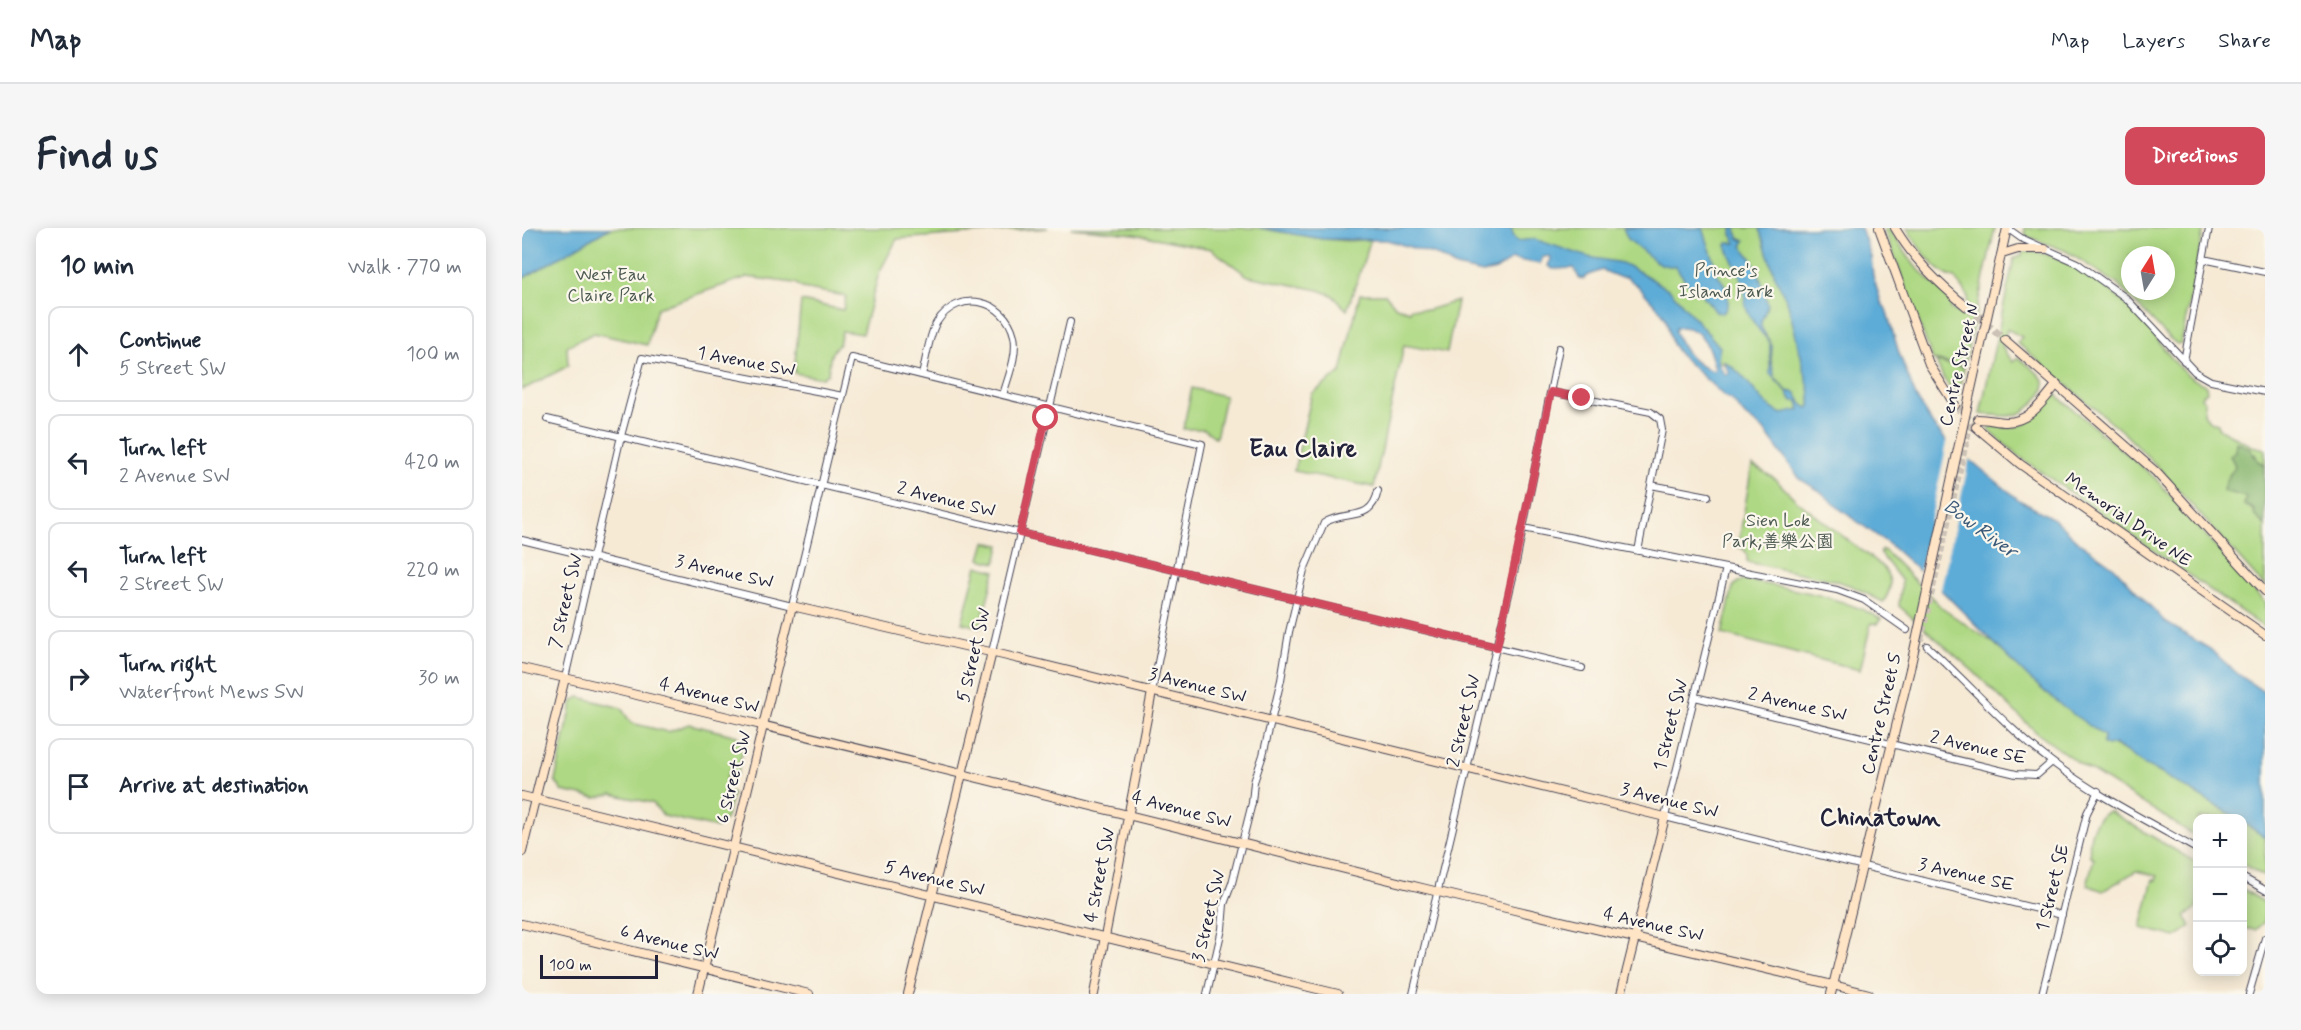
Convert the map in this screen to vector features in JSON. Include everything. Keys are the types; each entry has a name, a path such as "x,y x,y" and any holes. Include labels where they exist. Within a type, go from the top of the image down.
{"main road":[{"path":"1879,228 1929,364 1955,405"},
{"path":"1895,228 1936,282 1966,307"},
{"name":"Centre Street N","path":"1945,510 2007,228"},
{"path":"2001,254 2018,249 2045,249"},
{"name":"Memorial Drive NE","path":"2005,340 2156,472 2265,591"},
{"name":"Memorial Drive NE","path":"2058,384 2036,410 2020,420 2008,423 1977,423 2020,464 2101,523 2265,635"},
{"name":"Centre Street S","path":"1832,989 1893,743 1945,510"},
{"name":"3 Avenue SW","path":"792,606 992,652 1665,818"},
{"name":"6 Street SW","path":"698,994 792,606"},
{"name":"5 Street SW","path":"908,994 992,652"},
{"name":"4 Avenue SW","path":"522,668 963,776 1129,814 1635,938 1832,989 1869,994"},
{"name":"7 Street SW","path":"522,852 565,678"},
{"name":"4 Street SW","path":"1094,994 1152,692"},
{"name":"5 Avenue SW","path":"522,796 1338,994"},
{"name":"1 Street SW","path":"1621,994 1665,818"},
{"name":"6 Avenue SW","path":"522,924 809,994"}],"street":[{"path":"2007,228 2021,238 2077,263 2126,298 2194,372 2211,381 2265,392"},
{"path":"2184,361 2209,228"},
{"path":"2203,259 2265,272"},
{"path":"1003,395 1015,348 1014,335 997,308 971,301 942,315 936,324 922,375 1003,395 1050,406"},
{"name":"5 Street SW","path":"992,652 1070,322"},
{"name":"2 Street SW","path":"1413,994 1497,647 1559,348"},
{"name":"1 Avenue SW","path":"642,357 843,396"},
{"name":"7 Street SW","path":"565,678 621,436 642,357"},
{"name":"6 Street SW","path":"792,606 852,358 922,375"},
{"path":"1551,392 1651,412 1658,416 1662,430 1638,551"},
{"name":"4 Street SW","path":"1050,406 1202,444 1152,692"},
{"name":"2 Avenue SW","path":"547,419 1582,668"},
{"path":"1651,485 1708,496"},
{"name":"3 Street SW","path":"1207,994 1222,929 1224,904 1242,843 1254,782 1281,680 1304,570 1324,523 1365,511 1374,503 1378,491"},
{"path":"1523,528 1837,590 1864,600 1907,630"},
{"name":"3 Avenue SW","path":"522,540 792,606"},
{"name":"1 Street SW","path":"1665,818 1725,568"},
{"path":"1927,646 1951,667 1995,714 2052,762 2193,847"},
{"name":"2 Avenue SW","path":"1695,697 1893,743"},
{"name":"2 Avenue SE","path":"1893,743 2030,776 2041,773 2052,762"},
{"name":"1 Street SE","path":"2042,994 2087,813 2098,791"},
{"name":"3 Avenue SW","path":"1665,818 1863,866"},
{"name":"3 Avenue SE","path":"1863,866 2062,915"},
{"path":"2247,880 2265,890"},
{"path":"2249,994 2265,938"}],"green space":[{"name":"West Eau Claire Park","path":"610,228 1048,228 897,239 879,273 862,334 842,331 839,345 832,353 828,373 822,378 794,373 801,301 843,310 846,296 802,288 795,283 747,277 657,308 647,345 594,333 567,346 568,366 522,390 522,279"},
{"path":"1071,228 1259,228 1322,239 1349,241 1371,239 1347,310 1332,295 1319,290 1248,276 1211,249 1135,234"},
{"name":"Prince's Island Park","path":"1509,228 1764,228 1790,303 1814,393 1813,408 1782,416 1770,410 1739,374 1714,358 1708,339 1639,274 1515,242"},
{"path":"1888,228 1915,266 1954,303 1950,309 1965,316 1968,297 1955,278 1941,271 1927,258 1907,228 1995,228 1964,366 1933,360 1884,229"},
{"path":"2024,228 2204,228 2181,344 2169,338 2132,300 2175,300 2175,246 2121,246 2121,288 2066,251 2026,236"},
{"path":"2023,251 2042,253 2060,259 2096,279 2112,292 2141,320 2183,370 2206,385 2207,392 2201,398 2205,402 2204,414 2210,422 2218,424 2218,428 2252,446 2265,449 2265,465 2258,461 2255,454 2235,465 2223,491 2246,497 2255,516 2265,525 2265,587 2157,466 2124,433 2017,343 2022,337 2007,329 2002,347 2013,362 2018,357 2041,377 2044,389 2032,405 2019,414 2006,416 1980,414 2014,258 2022,255"},
{"path":"1360,294 1385,294 1396,307 1410,311 1411,308 1428,310 1457,301 1447,353 1404,345 1374,487 1294,471 1312,394 1341,372"},
{"path":"1936,362 1964,368 1957,397 1944,379"},
{"path":"1192,388 1225,396 1216,438 1204,429 1183,429"},
{"path":"2056,395 2099,431 2098,433 2100,432 2155,478 2265,603 2265,628 2024,460 1988,430 1990,426 2011,428 2027,423"},
{"path":"2236,442 2249,448 2258,461 2264,465 2265,525 2255,516 2253,509 2244,505 2246,497 2223,491 2226,480 2235,467 2230,456 2235,451"},
{"name":"Sien Lok Park;善樂公園","path":"1752,465 1774,478 1797,501 1883,567 1890,584 1883,602 1852,586 1833,580 1747,562 1746,552 1738,547"},
{"path":"985,542 1000,545 996,563 980,559"},
{"path":"1882,550 1885,551 1943,609 1995,644 2046,693 2104,736 2103,743 2117,746 2230,814 2193,814 2193,834 2077,762 2037,733 1974,672 1899,606 1902,581 1880,553"},
{"path":"977,566 995,571 980,627 962,623"},
{"name":"Sien Lok Park;善樂公園","path":"1745,580 1832,599 1881,619 1877,624 1871,623 1860,670 1722,634 1733,587"},
{"path":"579,697 621,708 631,723 668,732 689,724 737,736 743,749 737,774 730,770 727,775 725,793 733,793 726,818 717,828 664,816 652,803 612,794 596,798 562,791 555,780 573,701"},
{"path":"2109,811 2193,861 2193,911 2185,916 2191,926 2176,937 2141,928 2153,879 2156,880 2157,876 2136,871 2103,891 2087,885 2094,858 2090,856 2092,830 2103,815"},
{"path":"2247,825 2265,837 2265,877 2247,866"},
{"path":"2247,892 2265,903 2264,922 2255,930 2247,929"}],"water":[{"path":"522,228 610,228 522,279"},
{"name":"Bow River","path":"1259,228 1511,228 1518,241 1534,239 1588,257 1622,263 1670,290 1720,347 1718,362 1726,375 1729,373 1723,361 1740,374 1765,403 1782,414 1800,410 1798,401 1792,401 1770,374 1770,343 1775,378 1787,391 1796,393 1802,404 1808,408 1810,393 1788,304 1775,276 1759,228 1861,228 1871,257 1873,276 1899,353 1916,397 1932,424 1946,440 2019,500 2054,519 2075,539 2114,567 2165,622 2210,649 2238,674 2265,693 2265,837 2247,825 2247,814 2230,814 2143,764 2115,744 2107,746 2103,744 2104,736 2063,707 2030,679 1943,592 1890,545 1840,509 1820,491 1800,479 1764,430 1745,416 1732,400 1724,396 1679,354 1672,344 1666,319 1661,311 1638,286 1626,277 1619,277 1602,270 1584,279 1579,278 1574,268 1553,269 1548,266 1550,256 1543,257 1540,264 1512,259 1496,270 1483,273 1456,267 1436,255 1387,240 1322,239","holes":["1682,327 1696,332 1705,342 1711,355 1715,369 1713,371 1694,361 1675,332 1676,328"]},
{"path":"1623,228 1703,228 1715,264 1714,271 1727,291 1728,303 1723,313 1716,312 1698,289 1687,283 1676,267 1655,261 1628,239"},
{"path":"1732,228 1736,228 1738,238 1745,241 1742,246 1759,274 1768,305 1761,327 1769,341 1754,324 1746,309 1743,282 1726,245 1736,243 1732,236"}],"pier":[{"path":"1948,438 1970,456 1940,594 1919,575"}],"tunnel":[{"path":"1967,307 2005,340"},
{"path":"1955,405 1976,427"},
{"path":"1921,640 1971,422"}],"district":[{"name":"Eau Claire","path":"1303,449"},
{"name":"Chinatown","path":"1880,818"}],"route":[{"path":"1046,418 1020,533 1497,647 1551,392 1582,398"}]}
